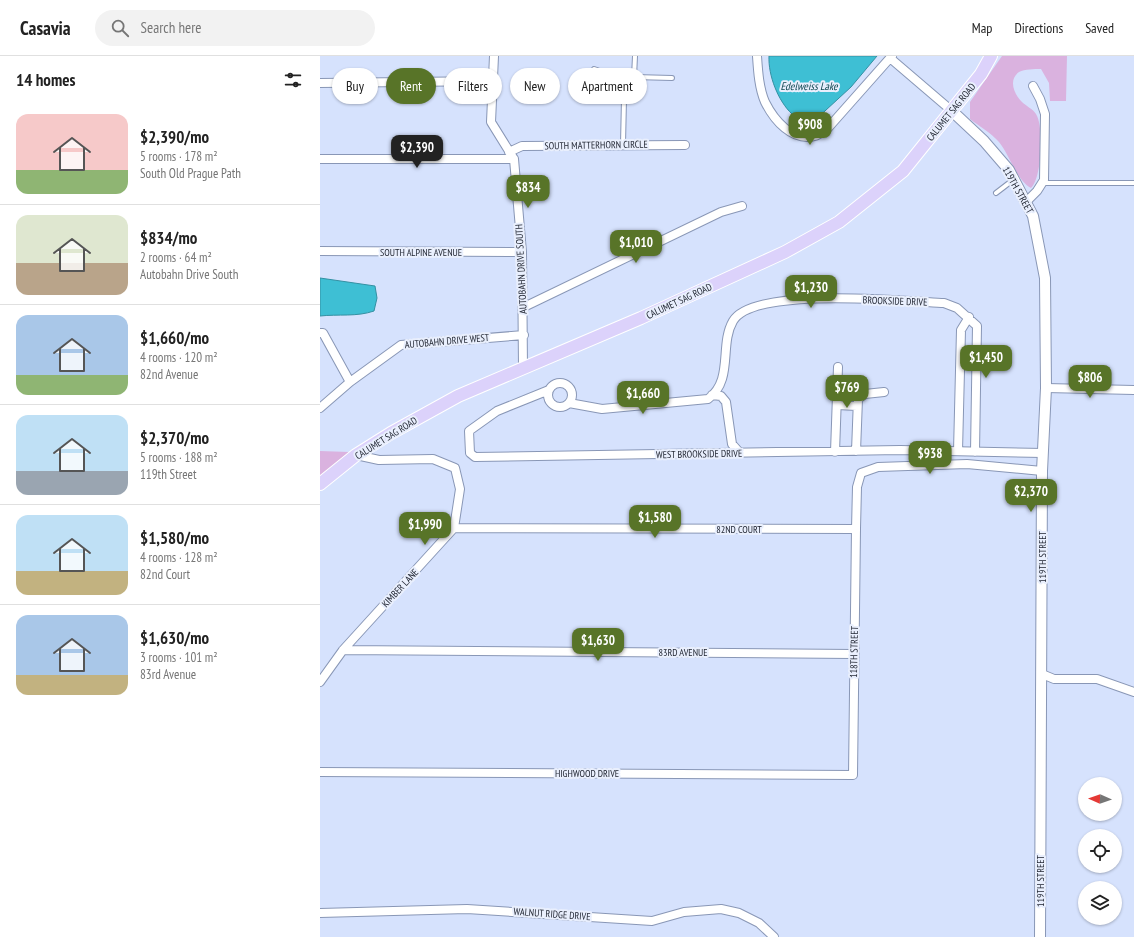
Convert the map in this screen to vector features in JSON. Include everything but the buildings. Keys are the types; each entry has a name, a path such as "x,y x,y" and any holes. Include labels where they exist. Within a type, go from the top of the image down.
{"main road":[{"name":"CALUMET SAG ROAD","path":"320,484 356,455 390,433 458,396 641,318 785,252 839,222 903,171 981,74 991,56"}],"street":[{"name":"AUTOBAHN DRIVE SOUTH","path":"494,56 494,68"},
{"path":"757,56 759,76 765,101 782,127 800,136 815,136 828,128 891,57 952,111"},
{"path":"320,83 444,82"},
{"path":"1026,202 1037,191 1044,180 1045,114 1040,99 1033,86"},
{"name":"AUTOBAHN DRIVE SOUTH","path":"492,104 491,122 511,155 522,252 524,368"},
{"name":"119TH STREET","path":"952,111 984,141 1009,170 1033,216 1046,278 1046,388 1042,471 1040,937"},
{"name":"SOUTH MATTERHORN CIRCLE","path":"320,159 511,155 522,146 623,144 685,145"},
{"path":"524,307 721,212 742,206"},
{"name":"SOUTH ALPINE AVENUE","path":"320,251 522,252"},
{"name":"BROOKSIDE DRIVE","path":"712,396 723,379 730,330 734,319 746,311 780,300 824,298 944,303 956,308 969,317"},
{"path":"958,451 961,330 969,317 977,326 975,452"},
{"path":"320,332 323,333 350,382"},
{"name":"AUTOBAHN DRIVE WEST","path":"320,408 350,382 401,345 524,335"},
{"path":"835,452 838,367"},
{"path":"555,383 565,383 571,389 573,395 569,404 562,408 556,407 548,400 549,390 555,383"},
{"path":"1046,388 1134,390"},
{"name":"WEST BROOKSIDE DRIVE","path":"549,390 497,412 469,431 470,453 475,457 856,451 1043,453"},
{"path":"856,451 858,399 866,394 884,392"},
{"path":"569,404 602,409 708,399 712,396 721,396 726,402 732,444 740,453"},
{"path":"837,405 857,406"},
{"path":"356,455 379,460 433,459 454,468 460,489 454,528"},
{"name":"118TH STREET","path":"853,775 857,488 861,473 878,467 968,464 1042,471"},
{"name":"82ND COURT","path":"454,528 856,529"},
{"name":"KIMBER LANE","path":"320,682 343,650 454,528"},
{"name":"83RD AVENUE","path":"343,650 854,654"},
{"path":"1042,674 1054,679 1097,679 1134,692"},
{"name":"HIGHWOOD DRIVE","path":"320,772 853,775"},
{"name":"WALNUT RIDGE DRIVE","path":"320,913 467,909 652,921 684,912 721,909 739,913 758,923 774,937"}],"lane":[{"path":"634,68 635,56"},
{"path":"647,77 672,78"},
{"path":"623,144 624,104"},
{"path":"996,192 1014,179"},
{"path":"1042,183 1134,183"}],"shaded area":[{"path":"1002,56 1067,56 1066,101 1050,101 1049,83 1041,69 1021,71 1014,79 1013,87 1017,95 1022,102 1036,114 1039,120 1041,140 1040,163 1038,174 1031,188 1026,185 1017,174 999,142 970,119 970,102"},
{"path":"320,451 349,452 320,476"}],"water":[{"name":"Edelweiss Lake","path":"769,56 877,56 851,87 813,122 794,116 782,102 772,79"},
{"path":"320,278 375,286 377,298 374,311 354,315 320,316"}]}
